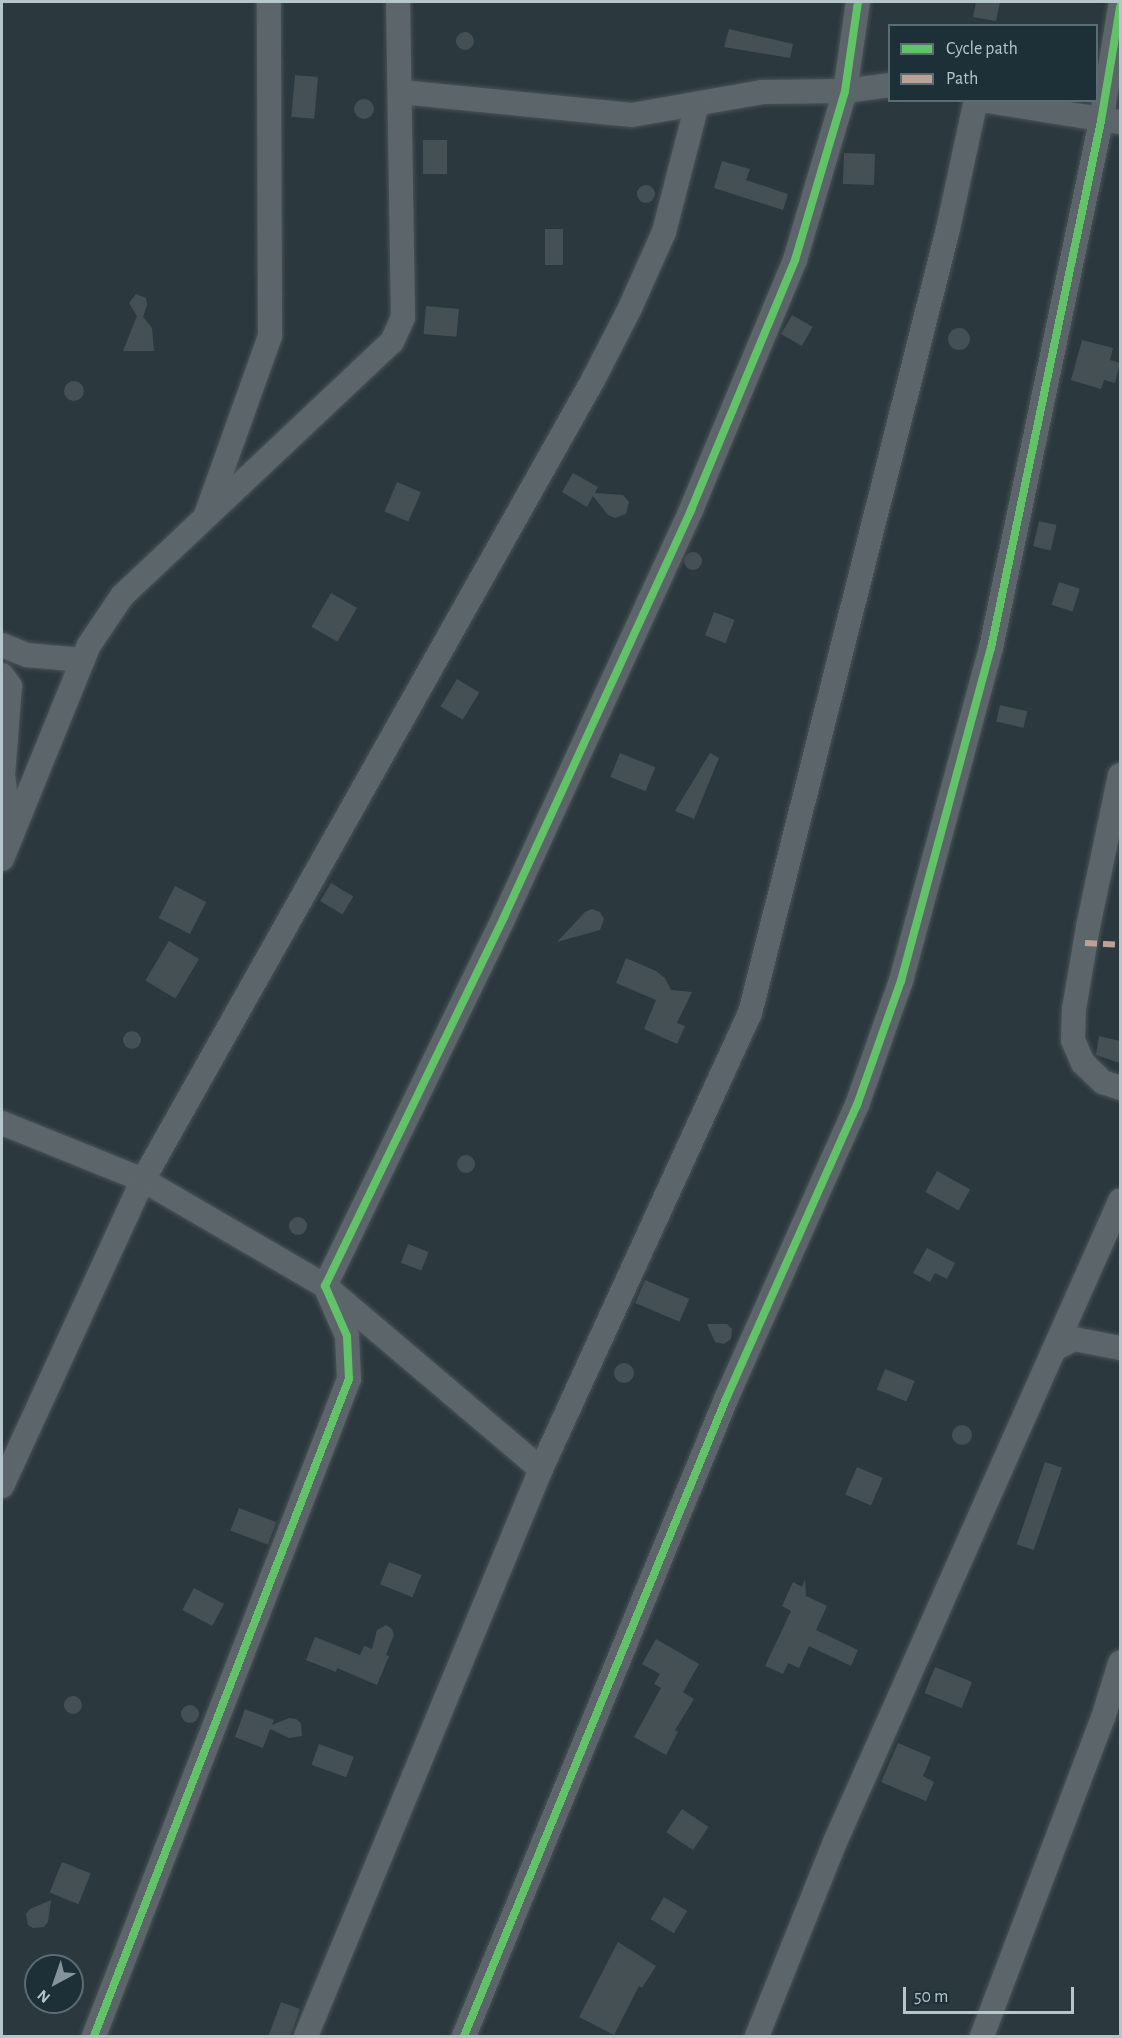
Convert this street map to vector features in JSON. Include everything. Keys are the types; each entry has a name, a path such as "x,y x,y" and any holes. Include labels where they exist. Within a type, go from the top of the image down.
{"street":[{"path":"205,518 270,336 269,2"},
{"path":"4,844 89,645 122,596 392,342 403,317 398,2"},
{"path":"94,2037 349,1379 347,1336 325,1286 504,917 691,510 795,260 845,91 858,2"},
{"path":"464,2037 726,1399 857,1105 901,981 991,648 1111,121 1120,7"},
{"path":"401,92 632,115 762,92 845,91 888,85"},
{"path":"306,2037 541,1469 750,1013 948,229 976,102"},
{"path":"994,102 1111,121"},
{"path":"2,1486 143,1180 593,380 664,232 697,104"},
{"path":"2,645 27,655 83,660"},
{"path":"2,675 10,686 3,774 4,844"},
{"path":"1120,775 1088,927 1074,1009 1072,1040 1083,1063 1103,1082 1120,1088"},
{"path":"2,1123 143,1180 325,1286 541,1469"},
{"path":"757,2037 835,1842 1120,1201"},
{"path":"1055,1349 1074,1339 1120,1348"},
{"path":"982,2037 1103,1718 1120,1663"}],"building":[{"path":"976,2 1000,2 996,21 973,17"},
{"path":"729,29 793,44 790,58 724,47"},
{"path":"461,32 469,32 474,37 472,48 461,50 456,45 456,37"},
{"path":"295,75 318,77 314,119 291,117"},
{"path":"360,99 368,99 374,105 374,113 368,119 360,119 354,113 354,105"},
{"path":"423,140 447,140 447,174 423,174"},
{"path":"844,153 875,154 874,185 843,184"},
{"path":"722,161 750,169 746,180 788,194 783,210 714,188"},
{"path":"642,185 650,185 655,190 653,201 642,203 637,198 637,190"},
{"path":"545,229 563,229 563,265 545,265"},
{"path":"136,294 146,298 147,305 143,317 152,328 154,351 123,351 137,316 129,303"},
{"path":"426,306 459,309 456,337 424,334"},
{"path":"792,315 813,327 802,346 781,334"},
{"path":"959,328 967,331 970,339 967,347 959,350 951,347 948,339 951,331"},
{"path":"1082,340 1113,348 1110,360 1120,363 1115,383 1104,380 1101,389 1071,380"},
{"path":"70,381 78,381 84,387 84,395 78,401 70,401 64,395 64,387"},
{"path":"573,473 598,487 595,493 623,495 629,502 626,514 615,518 608,515 593,496 587,507 562,492"},
{"path":"397,482 421,492 408,522 384,511"},
{"path":"1039,521 1057,525 1051,550 1033,546"},
{"path":"689,552 697,552 702,557 700,568 689,570 684,565 684,557"},
{"path":"1059,582 1080,589 1073,612 1052,605"},
{"path":"331,593 357,608 337,642 312,627"},
{"path":"714,612 735,620 726,643 705,635"},
{"path":"457,679 479,692 463,720 441,706"},
{"path":"1000,705 1027,711 1023,728 996,722"},
{"path":"620,753 655,767 645,791 610,777"},
{"path":"710,753 719,758 694,819 675,811"},
{"path":"331,883 353,896 342,914 320,901"},
{"path":"175,886 206,902 190,934 159,918"},
{"path":"592,909 600,912 604,919 600,930 557,942 585,912"},
{"path":"169,941 199,959 175,998 145,980"},
{"path":"626,958 656,971 665,978 671,990 692,992 677,1023 685,1026 677,1044 644,1029 656,1000 616,983"},
{"path":"128,1031 136,1031 141,1036 139,1047 128,1049 123,1044 123,1036"},
{"path":"1099,1036 1120,1041 1120,1063 1096,1055"},
{"path":"466,1155 472,1158 475,1164 472,1170 466,1173 460,1170 457,1164 460,1158"},
{"path":"937,1171 970,1189 959,1210 925,1192"},
{"path":"294,1217 302,1217 307,1222 305,1233 294,1235 289,1230 289,1222"},
{"path":"408,1244 429,1252 421,1271 401,1263"},
{"path":"927,1248 955,1263 947,1279 935,1273 930,1282 913,1273"},
{"path":"645,1280 689,1299 679,1322 635,1303"},
{"path":"707,1324 727,1324 732,1329 731,1339 724,1344 715,1342"},
{"path":"624,1363 631,1366 634,1373 631,1380 624,1383 617,1380 614,1373 617,1366"},
{"path":"885,1369 915,1381 906,1401 877,1389"},
{"path":"962,1425 969,1428 972,1435 969,1442 962,1445 955,1442 952,1435 955,1428"},
{"path":"1045,1462 1062,1468 1034,1550 1017,1544"},
{"path":"857,1467 883,1478 871,1506 845,1495"},
{"path":"239,1508 276,1522 268,1545 230,1530"},
{"path":"389,1562 421,1575 412,1597 380,1584"},
{"path":"805,1579 806,1596 827,1606 816,1630 858,1650 851,1666 809,1646 799,1668 788,1663 783,1674 765,1666 791,1611 782,1606 793,1582 802,1587"},
{"path":"194,1588 224,1604 212,1626 182,1610"},
{"path":"386,1625 392,1629 394,1635 386,1655 389,1656 377,1685 337,1668 336,1672 306,1660 315,1637 360,1655 364,1646 372,1649 377,1630"},
{"path":"656,1639 699,1664 683,1692 694,1699 675,1730 678,1732 666,1755 634,1737 661,1688 654,1684 660,1674 642,1664"},
{"path":"935,1667 972,1682 962,1708 925,1693"},
{"path":"73,1696 79,1699 82,1705 79,1711 73,1714 67,1711 64,1705 67,1699"},
{"path":"190,1705 196,1708 199,1714 196,1720 190,1723 184,1720 181,1714 184,1708"},
{"path":"245,1709 274,1720 272,1725 289,1718 296,1719 301,1723 302,1736 289,1738 270,1729 263,1748 235,1737"},
{"path":"898,1743 931,1757 923,1776 934,1782 926,1801 881,1782"},
{"path":"319,1744 354,1757 346,1777 311,1765"},
{"path":"682,1809 709,1827 693,1850 666,1832"},
{"path":"62,1862 91,1874 78,1904 50,1893"},
{"path":"664,1897 687,1911 674,1933 651,1919"},
{"path":"51,1900 48,1922 44,1927 33,1928 28,1925 26,1914 30,1909"},
{"path":"618,1942 656,1966 642,1988 639,1986 614,2035 579,2017"},
{"path":"281,2002 300,2009 290,2037 268,2037"}],"marked path":[{"path":"1085,943 1120,945"}],"cycle path":[{"path":"94,2036 349,1379 347,1336 325,1286 504,917 691,510 795,260 845,91 858,2"},
{"path":"464,2036 726,1399 857,1105 901,981 991,648 1101,121 1120,7"}]}
